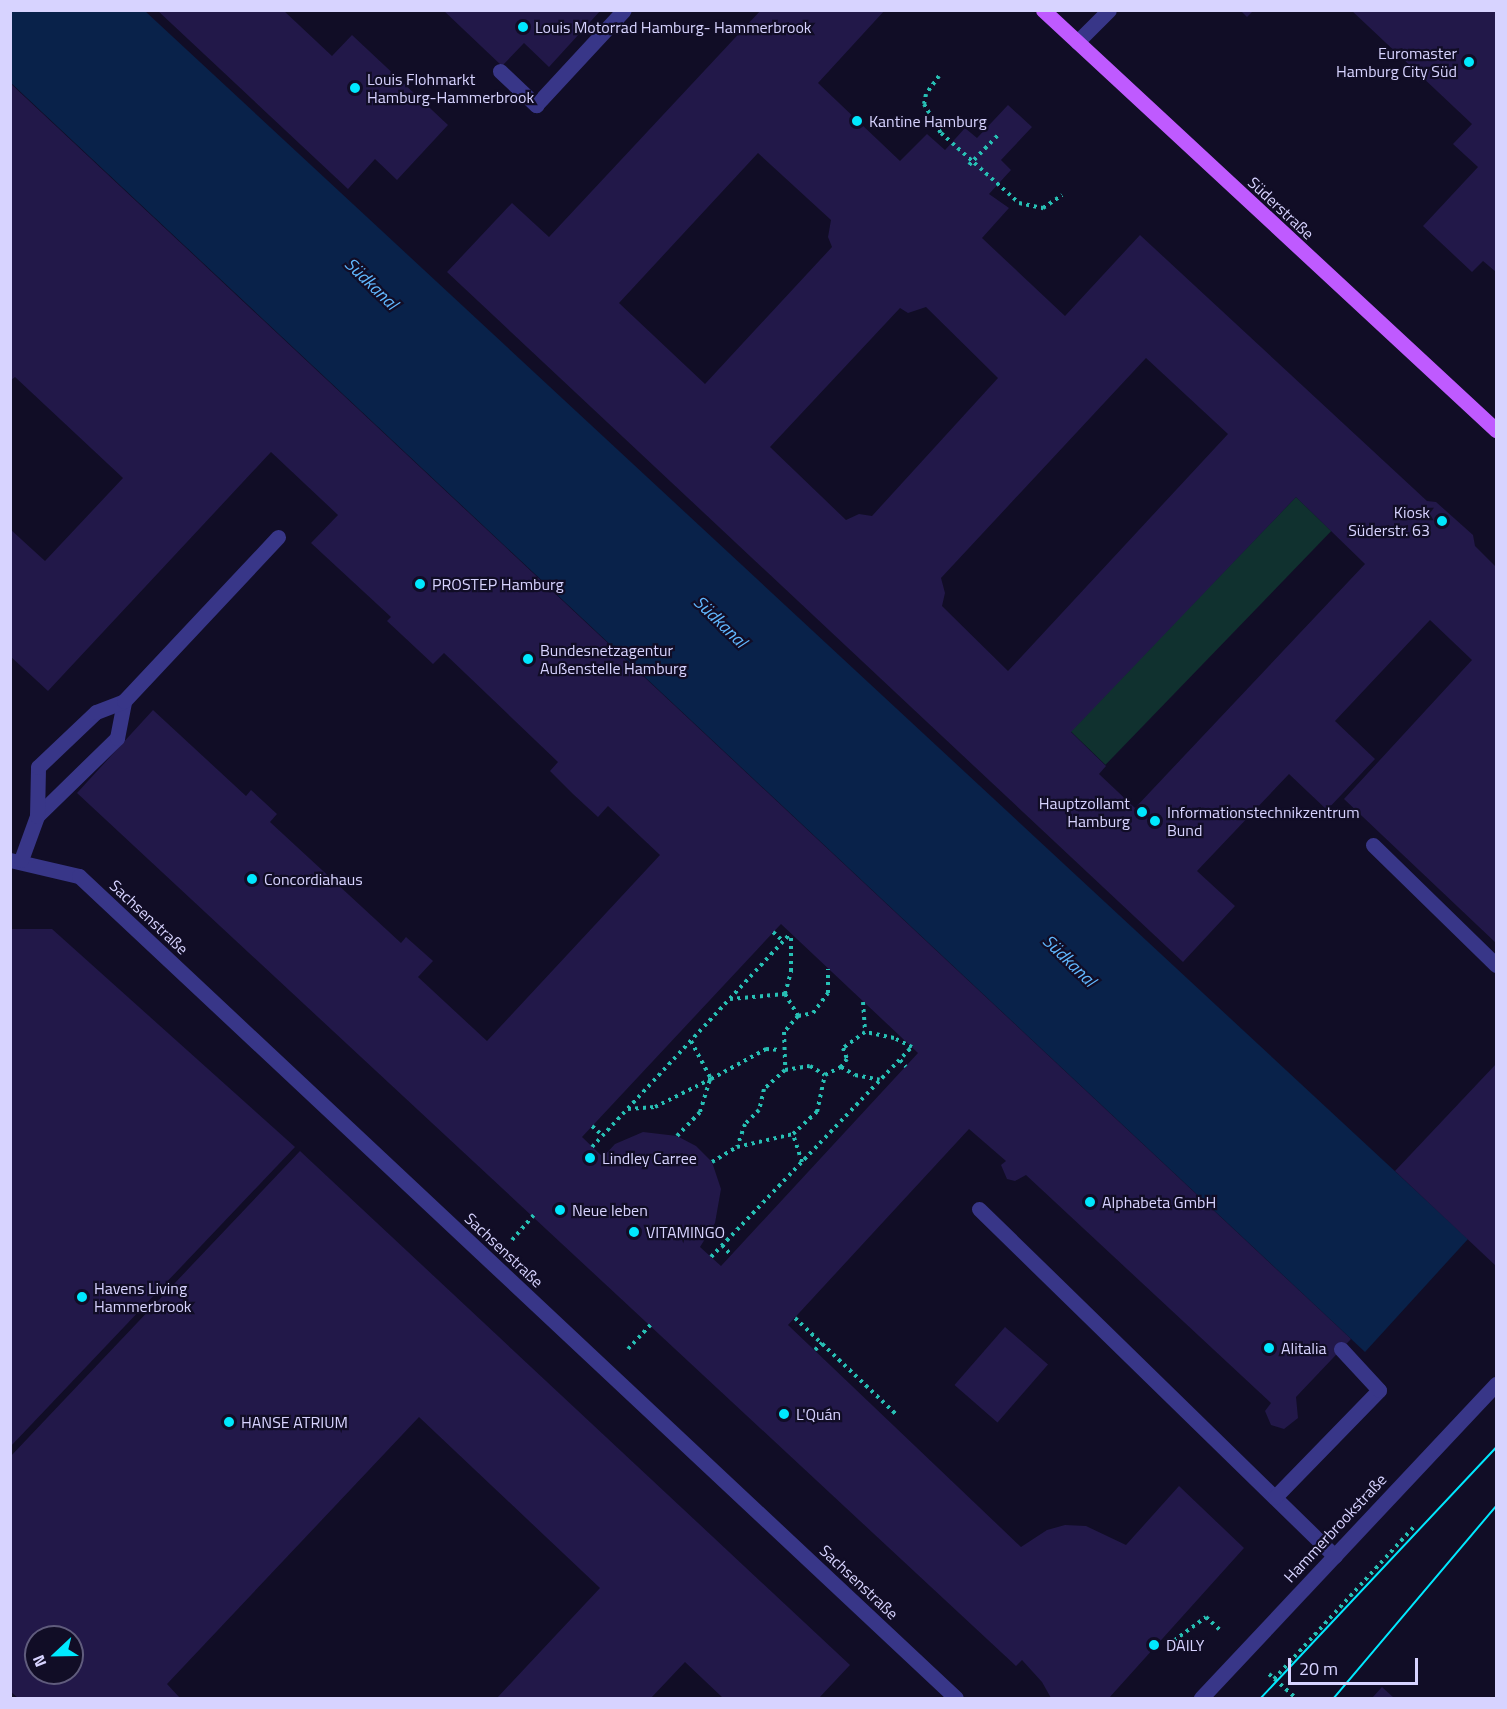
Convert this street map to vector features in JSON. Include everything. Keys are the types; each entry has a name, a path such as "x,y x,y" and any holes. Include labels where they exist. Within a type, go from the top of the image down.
{"main road":[{"name":"Süderstraße","path":"1043,10 1497,430"}],"street":[{"path":"500,71 536,105 624,10"},
{"path":"1077,42 1108,10"},
{"path":"37,816 38,767 96,712 124,701 278,537"},
{"path":"16,860 37,816 117,738 124,701"},
{"path":"1373,845 1497,965"},
{"name":"Sachsenstraße","path":"16,860 79,876 956,1698"},
{"path":"979,1209 1335,1556"},
{"path":"1275,1497 1379,1390 1341,1349"},
{"name":"Hammerbrookstraße","path":"1201,1698 1497,1384"}],"path":[{"path":"939,76 926,93 926,110 941,133 971,164 1025,206 1046,207 1062,195"},
{"path":"971,164 999,134"},
{"path":"774,932 783,941"},
{"path":"592,1147 790,933 791,971 784,994 798,1016"},
{"path":"785,1070 782,1050 784,1032 798,1016 813,1013 828,993 828,969"},
{"path":"729,999 784,994"},
{"path":"863,1002 865,1032"},
{"path":"711,1257 912,1047 894,1038 865,1032 843,1048 847,1059 841,1067 825,1075"},
{"path":"677,1136 700,1112 711,1079 691,1041"},
{"path":"627,1109 656,1107 766,1049 782,1050"},
{"path":"900,1060 906,1067"},
{"path":"737,1147 745,1124 759,1110 764,1089 785,1070 810,1066 825,1075"},
{"path":"841,1067 855,1075 880,1080"},
{"path":"712,1162 737,1147 793,1134 818,1112 825,1075"},
{"path":"592,1126 603,1136"},
{"path":"793,1134 802,1162"},
{"path":"722,1245 731,1255"},
{"path":"795,1318 897,1414"},
{"path":"815,1350 822,1343"},
{"path":"1274,1678 1414,1527"},
{"path":"1168,1645 1206,1617 1222,1631"},
{"path":"1269,1674 1296,1698"}],"green space":[{"path":"1296,497 1331,531 1105,765 1070,731"}],"water":[{"name":"Südkanal","path":"10,11 145,11 1468,1239 1365,1352 11,83"}],"building":[{"path":"157,10 283,10 332,56 352,35 448,125 397,180 375,159 348,189"},
{"name":"Louis Motorrad Hamburg- Hammerbrook","path":"443,10 601,10 549,67 524,43 502,66"},
{"path":"761,10 885,10 818,83 900,161 927,134 945,150 965,128 977,138 1008,105 1032,127 1001,160 1011,170 989,194 1009,208 982,238 1065,316 1140,235 1427,501 1436,502 1473,535 1475,546 1496,567 1496,943 1344,799 1472,660 1430,620 1335,721 1375,759 1327,810 1289,774 1197,871 1235,906 1183,962 447,272 512,203 549,237","holes":["758,153 831,220 828,237 832,247 705,384 619,303","926,307 998,378 872,516 859,514 846,520 770,447 900,308 908,313","1146,358 1228,434 1008,671 942,606 945,593 941,578","1296,497 1365,564 1135,808 1099,774 1106,766 1071,732"]},
{"path":"1240,10 1254,10 1247,17"},
{"path":"1351,10 1496,10 1496,272 1483,261 1472,272 1423,226 1478,167 1453,144 1472,124"},
{"path":"10,83 1351,1339 1296,1397 1298,1418 1284,1429 1271,1425 1265,1411 1271,1403 1026,1175 1015,1181 1007,1179 1001,1165 1006,1161 969,1129 788,1325 1021,1547 1047,1530 1065,1525 1086,1526 1126,1545 1179,1486 1244,1548 1109,1698 1051,1698 1042,1682 1022,1660 1016,1666 77,793 153,710 246,796 251,790 277,814 270,822 401,943 406,937 433,961 418,977 487,1041 660,855 608,806 598,817 550,771 558,762 444,653 433,664 387,621 391,617 311,543 338,515 271,452 48,691 10,656 10,529 45,561 123,478 15,377 10,381","holes":["781,924 918,1053 721,1266 700,1247 715,1223 721,1189 712,1162 696,1146 677,1136 643,1132 615,1144 603,1157 582,1137"]},
{"name":"Havens Living Hammerbrook","path":"10,929 52,929 295,1147 10,1447"},
{"path":"1496,1064 1496,1266 1395,1171"},
{"name":"HANSE ATRIUM","path":"300,1151 850,1665 819,1698 723,1698 685,1662 651,1698 497,1698 600,1588 419,1417 167,1684 180,1698 18,1698 10,1691 10,1457"},
{"path":"1005,1327 1048,1364 998,1423 954,1385"},
{"path":"1382,1687 1394,1698 1372,1698"}],"tram line":[{"path":"1261,1698 1496,1448"},
{"path":"1334,1698 1496,1506"}],"place":[{"name":"Louis Motorrad Hamburg- Hammerbrook","path":"523,27"},
{"name":"Euromaster Hamburg City Süd","path":"1469,62"},
{"name":"Louis Flohmarkt Hamburg-Hammerbrook","path":"355,88"},
{"name":"Kantine Hamburg","path":"857,121"},
{"name":"Kiosk Süderstr. 63","path":"1442,521"},
{"name":"PROSTEP Hamburg","path":"420,584"},
{"name":"Bundesnetzagentur Außenstelle Hamburg","path":"528,659"},
{"name":"Hauptzollamt Hamburg","path":"1142,812"},
{"name":"Informationstechnikzentrum Bund","path":"1155,821"},
{"name":"Concordiahaus","path":"252,879"},
{"name":"Lindley Carree","path":"590,1158"},
{"name":"Alphabeta GmbH","path":"1090,1202"},
{"name":"Neue leben","path":"560,1210"},
{"name":"VITAMINGO","path":"634,1232"},
{"name":"Havens Living Hammerbrook","path":"82,1297"},
{"name":"Alitalia","path":"1269,1348"},
{"name":"L'Quán","path":"784,1414"},
{"name":"HANSE ATRIUM","path":"229,1422"},
{"name":"DAILY","path":"1154,1645"}]}
